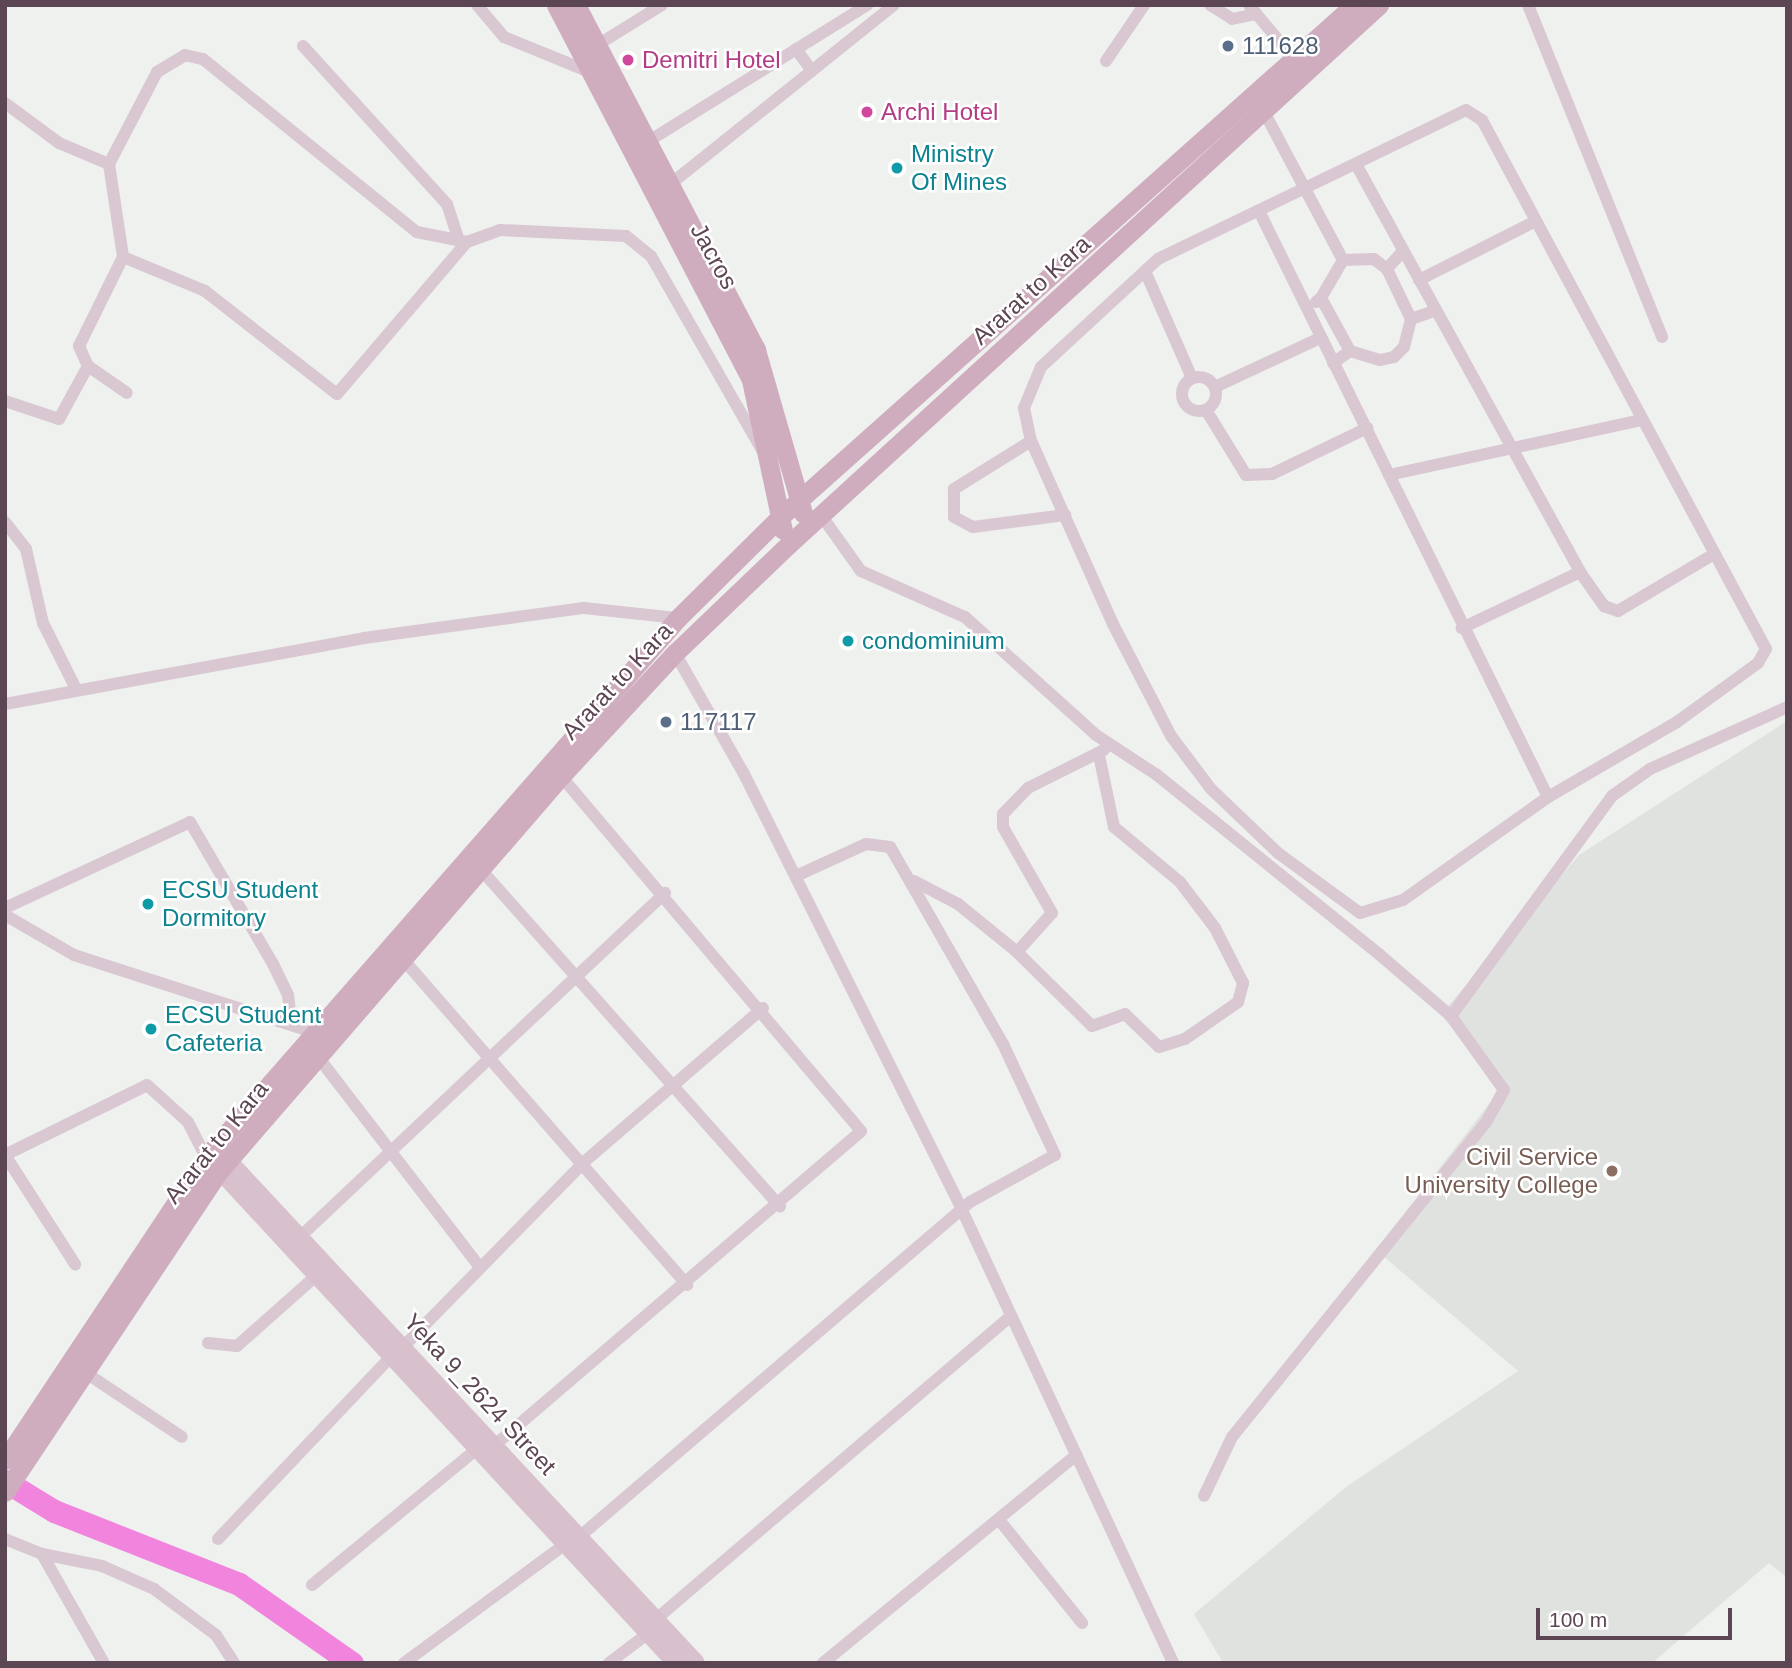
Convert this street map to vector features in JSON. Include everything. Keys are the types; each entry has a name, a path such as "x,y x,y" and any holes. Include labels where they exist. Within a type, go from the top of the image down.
{"main road":[{"name":"Jacros","path":"556,5 585,70 736,347 758,404 764,453 788,545"},
{"name":"Jacros","path":"576,5 643,144 668,186 768,378 800,503 815,521"},
{"name":"Ararat to Kara","path":"5,1492 11,1468 133,1278 312,1032 473,861 561,776 675,653 1260,105 1295,60 1354,5"},
{"name":"Ararat to Kara","path":"217,1159 318,1057 402,958 473,861 678,618 779,518 800,503 1379,5"},
{"name":"Yeka 9_2624 Street","path":"217,1159 262,1205 317,1276 397,1352 487,1446 571,1542 651,1627 696,1663"},
{"name":"Yeka 9_2624 Street","path":"262,1205 302,1235 397,1352"},
{"name":"Ararat to Kara","path":"11,1468 86,1373 133,1278"},
{"name":"Yeka 9_2624 Street","path":"651,1627 676,1663"}],"street":[{"path":"477,5 504,37 585,70"},
{"path":"594,47 662,5"},
{"path":"643,144 867,5"},
{"path":"668,186 894,5"},
{"path":"1105,61 1144,5"},
{"path":"1210,5 1232,19 1253,10 1295,60"},
{"path":"1528,5 1662,337"},
{"path":"303,46 447,204 462,238"},
{"path":"796,50 812,71"},
{"path":"127,393 88,366 79,346 123,257 108,164 157,72 186,55 203,59 416,232 462,238 500,230 528,230 613,235 640,243 764,453"},
{"path":"5,103 60,143 108,164"},
{"path":"1260,105 1308,190 1343,260"},
{"path":"1466,110 1477,113 1714,554 1762,632 1766,649 1758,663 1677,722 1548,797 1403,901 1380,912 1347,907 1278,853 1190,764 1113,624 1031,441 1024,408 1041,367 1145,271 1180,246 1260,213 1357,166 1466,110"},
{"path":"1357,166 1510,449 1580,572 1604,606 1618,611 1714,554"},
{"path":"1260,213 1390,475 1462,628 1548,797"},
{"path":"1419,280 1536,221"},
{"path":"123,257 205,291 337,394 462,238"},
{"path":"1387,269 1403,251"},
{"path":"1321,299 1350,351 1380,360 1394,357 1404,348 1411,319 1387,269 1374,259 1343,260"},
{"path":"1306,308 1321,299 1343,260"},
{"path":"1145,271 1192,378 1215,387"},
{"path":"1411,319 1434,310"},
{"path":"1206,410 1215,387 1320,338"},
{"path":"1333,363 1350,351"},
{"path":"5,401 59,419 88,366"},
{"path":"1192,378 1183,401 1206,410 1246,475 1272,474 1367,428"},
{"path":"1390,475 1642,420"},
{"path":"1031,441 954,489 954,517 973,527 1065,515"},
{"path":"815,521 861,572 965,617 1109,744 1232,834 1451,1016 1504,1090 1487,1121 1233,1437 1203,1496"},
{"path":"5,522 26,549 43,623 75,687"},
{"path":"1462,628 1580,572"},
{"path":"5,704 75,687 584,608 678,618"},
{"path":"675,653 796,876 962,1210 1173,1663"},
{"path":"1451,1016 1612,796 1650,769 1787,707"},
{"path":"1017,952 1052,913 1003,827 1003,814 1028,788 1099,755 1109,744"},
{"path":"914,881 958,904 1017,952 1092,1026 1125,1014 1159,1047 1185,1039 1244,993 1231,954 1187,891 1114,827 1099,755"},
{"path":"312,1585 687,1285 780,1207 861,1131 763,1008 665,892 561,776"},
{"path":"5,908 190,822 273,964 288,995 291,1021"},
{"path":"404,1663 571,1542 962,1210 1056,1151 914,881 881,841 796,876"},
{"path":"473,861 579,974 780,1207"},
{"path":"302,1235 665,892"},
{"path":"5,915 74,954 291,1021 312,1032"},
{"path":"402,958 584,1162 687,1285"},
{"path":"218,1539 479,1266 584,1162 673,1081 763,1008"},
{"path":"318,1057 479,1266"},
{"path":"75,1264 5,1155 142,1085 153,1086 217,1159"},
{"path":"208,1343 237,1346 317,1276"},
{"path":"609,1663 1010,1316"},
{"path":"86,1373 182,1437"},
{"path":"823,1663 1000,1521 1076,1455"},
{"path":"1000,1521 1082,1623"},
{"path":"5,1539 42,1554 102,1566 154,1588 216,1635 234,1663"},
{"path":"42,1554 104,1663"}],"shaded area":[{"name":"Civil Service University College","path":"1787,721 1787,1578 1769,1563 1652,1663 1223,1663 1194,1614 1346,1487 1518,1371 1376,1250 1499,1091 1441,1014 1579,855"}],"waterway":[{"path":"5,1481 54,1511 239,1584 352,1663"}],"place":[{"name":"111628","path":"1228,46"},
{"name":"Demitri Hotel","path":"628,60"},
{"name":"Archi Hotel","path":"867,112"},
{"name":"Ministry Of Mines","path":"897,168"},
{"name":"condominium","path":"848,641"},
{"name":"117117","path":"666,722"},
{"name":"ECSU Student Dormitory","path":"148,904"},
{"name":"ECSU Student Cafeteria","path":"151,1029"},
{"name":"Civil Service University College","path":"1612,1171"}]}
